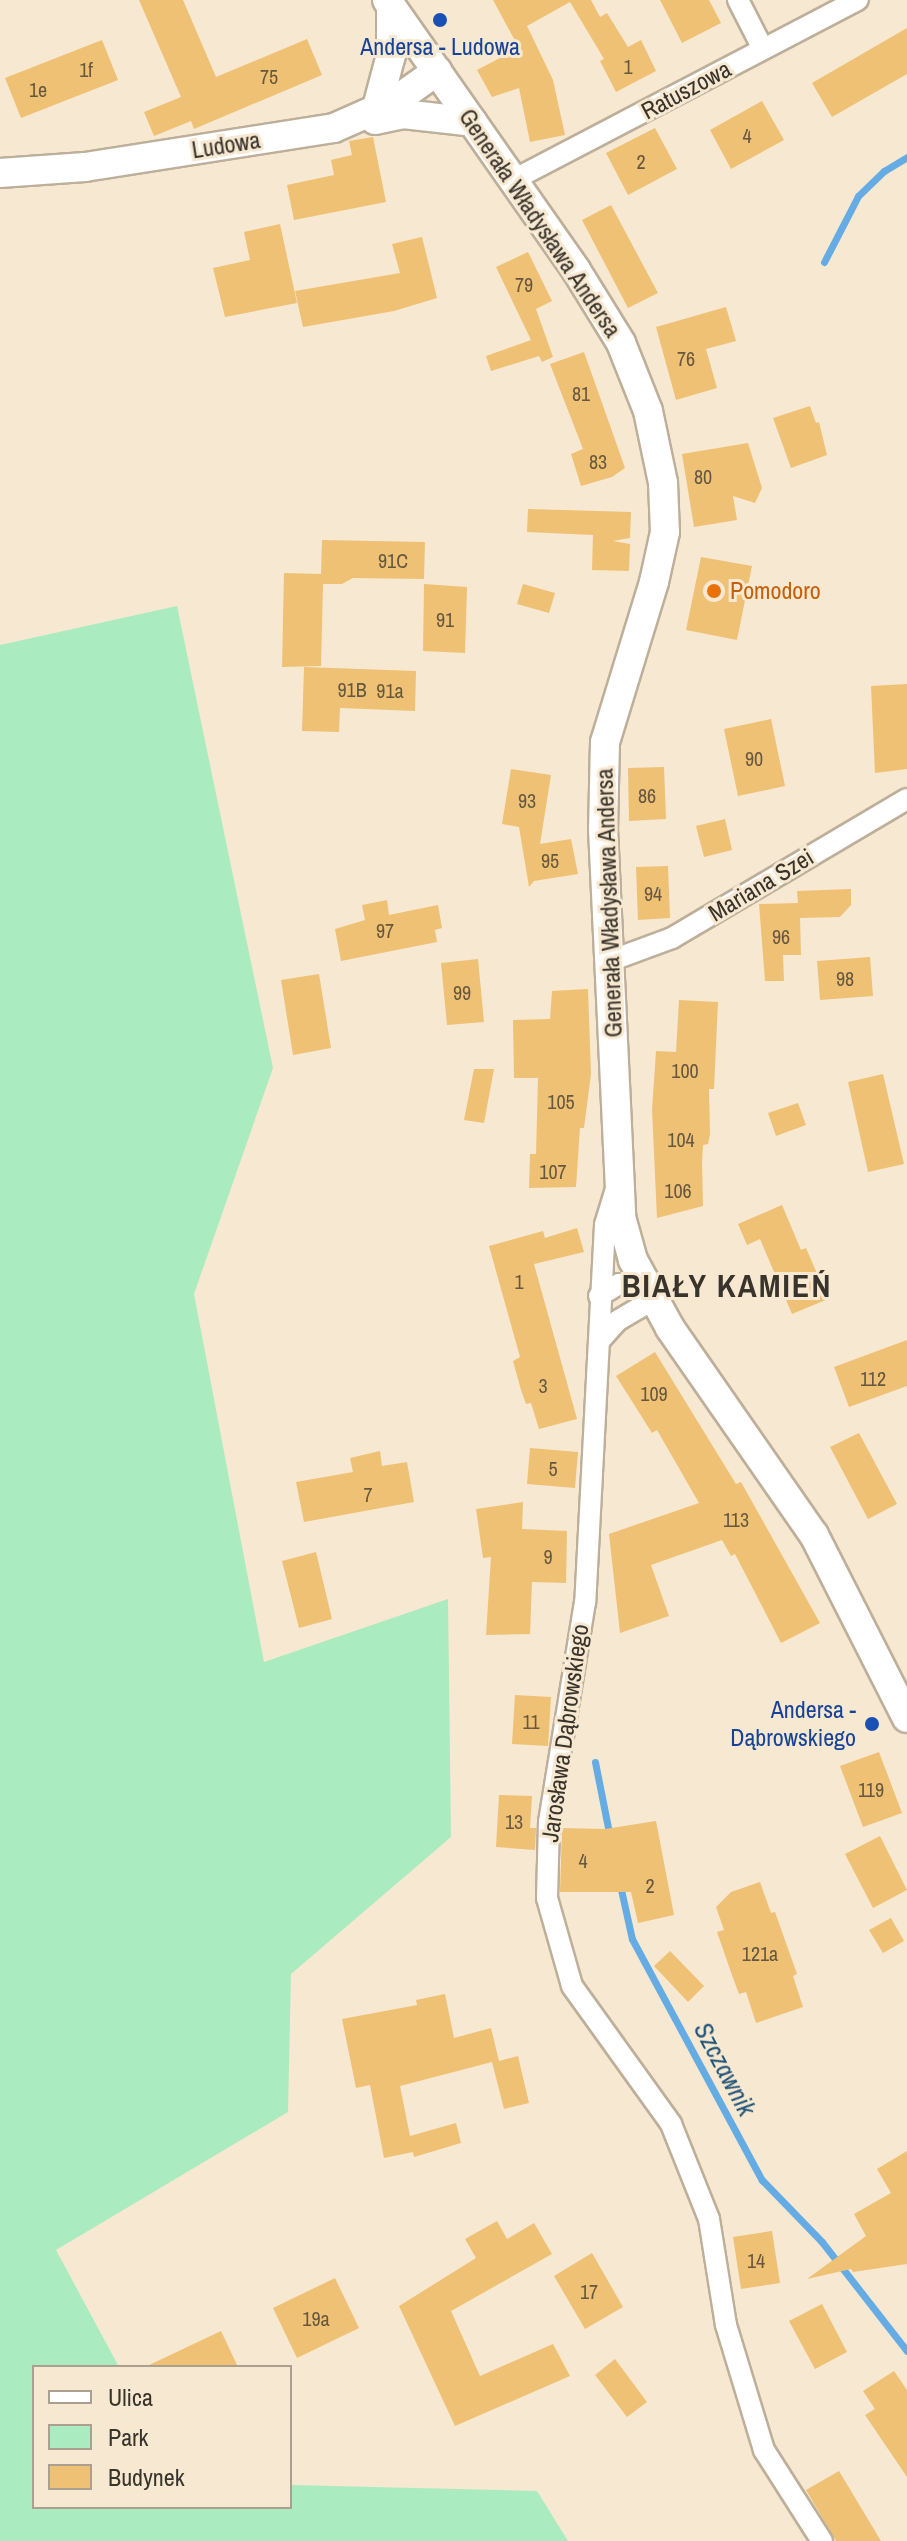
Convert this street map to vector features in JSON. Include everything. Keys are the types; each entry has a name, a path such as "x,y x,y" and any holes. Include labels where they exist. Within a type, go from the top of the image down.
{"street":[{"path":"738,0 763,49"},
{"name":"Ratuszowa","path":"513,180 858,0"},
{"path":"389,3 391,55 365,116 403,114 473,122"},
{"name":"Generała Władysława Andersa","path":"389,3 576,270 621,343 648,411 663,483 665,532 654,582 605,742 603,829 617,1184 621,1217 633,1260 670,1328 814,1535 907,1718"},
{"name":"Ludowa","path":"0,173 85,167 334,128 365,116 437,71"},
{"name":"Mariana Szei","path":"610,961 672,938 907,799"},
{"name":"Jarosława Dąbrowskiego","path":"617,1184 605,1225 599,1296 601,1339 585,1602 549,1822 547,1898 572,1986 671,2124 709,2219 726,2325 764,2450 822,2541"},
{"path":"599,1296 619,1284 629,1284 654,1299 617,1321 601,1339"}],"green space":[{"path":"177,606 273,1068 194,1294 264,1662 448,1599 451,1837 291,1974 288,2112 56,2250 118,2365 32,2365 32,2509 292,2509 292,2485 537,2491 568,2541 0,2541 0,645"}],"building":[{"path":"139,0 183,0 216,77 307,39 322,75 194,129 191,121 154,136 144,112 181,97"},
{"path":"493,0 591,0 600,17 607,13 628,47 641,40 656,71 616,92 600,61 604,59 570,2 527,26 553,80 565,135 530,142 519,88 492,97 477,70 519,48"},
{"path":"660,0 709,0 721,23 682,43"},
{"path":"907,28 907,74 832,117 812,83"},
{"path":"102,40 118,80 21,118 5,78"},
{"path":"762,101 784,140 731,169 710,130"},
{"path":"655,128 677,169 628,195 606,153"},
{"path":"373,137 386,202 294,220 287,185 334,175 331,160 352,155 349,141"},
{"path":"611,205 658,293 628,308 582,220"},
{"path":"280,224 297,303 225,317 213,268 250,260 244,232"},
{"path":"422,237 437,298 394,311 303,327 295,291 400,273 392,244"},
{"path":"528,252 552,301 536,309 553,357 542,362 539,356 491,371 486,356 531,340 496,267"},
{"path":"726,307 736,341 706,349 717,388 676,400 656,327"},
{"path":"584,352 625,468 612,477 581,486 571,454 583,449 550,364"},
{"path":"810,406 816,423 819,422 827,455 791,468 773,418"},
{"path":"748,443 762,488 755,503 733,496 737,520 694,527 682,454"},
{"path":"528,509 631,512 630,538 613,541 630,544 629,571 592,570 593,535 527,532"},
{"path":"322,540 425,542 424,579 353,578 342,584 323,584 321,666 282,667 284,573 321,574"},
{"path":"701,557 752,566 737,640 686,630"},
{"path":"424,584 467,587 465,653 423,651"},
{"path":"523,584 555,593 549,613 517,604"},
{"path":"304,667 416,671 415,711 340,708 339,732 302,731"},
{"path":"907,684 907,769 875,773 871,686"},
{"path":"771,719 785,786 738,796 724,729"},
{"path":"664,767 666,819 629,821 628,768"},
{"path":"511,769 551,775 540,844 571,839 578,874 534,881 529,887 519,827 502,824"},
{"path":"725,819 732,850 704,857 696,826"},
{"path":"668,866 670,918 638,920 636,867"},
{"path":"851,889 851,905 840,917 800,918 801,955 783,955 784,981 765,981 759,904 798,903 797,891"},
{"path":"387,900 389,915 438,905 442,928 435,930 437,942 341,961 335,929 365,920 362,905"},
{"path":"870,957 873,996 820,1000 817,961"},
{"path":"478,959 484,1022 447,1025 441,963"},
{"path":"319,974 331,1048 293,1055 281,980"},
{"path":"588,989 591,1074 584,1128 580,1128 576,1187 529,1188 530,1154 536,1154 538,1078 514,1078 513,1020 550,1019 552,991"},
{"path":"679,1000 718,1002 714,1089 709,1089 710,1134 708,1144 703,1145 703,1206 657,1218 652,1110 656,1051 676,1052"},
{"path":"474,1069 494,1069 484,1123 464,1120"},
{"path":"883,1074 904,1164 868,1172 848,1082"},
{"path":"798,1103 806,1125 776,1136 768,1113"},
{"path":"782,1205 801,1250 806,1248 828,1299 792,1314 760,1239 747,1245 738,1224"},
{"path":"577,1228 584,1252 534,1264 577,1419 539,1429 531,1403 526,1404 513,1361 520,1357 489,1246 543,1231 545,1238"},
{"path":"907,1340 907,1386 849,1407 834,1367"},
{"path":"655,1352 736,1484 741,1482 820,1623 781,1643 735,1554 731,1556 722,1540 651,1565 669,1616 620,1633 609,1534 699,1503 657,1430 652,1433 616,1376"},
{"path":"859,1433 897,1504 868,1519 830,1447"},
{"path":"530,1448 578,1452 575,1488 527,1484"},
{"path":"380,1451 382,1466 407,1462 414,1502 304,1522 296,1482 353,1472 350,1458"},
{"path":"523,1502 522,1529 567,1531 566,1583 532,1582 530,1634 486,1635 491,1557 483,1558 476,1509"},
{"path":"316,1552 332,1619 299,1628 282,1561"},
{"path":"515,1695 551,1697 548,1746 512,1744"},
{"path":"879,1752 902,1813 863,1827 840,1766"},
{"path":"499,1795 532,1796 530,1828 536,1828 535,1850 496,1847"},
{"path":"656,1821 674,1915 638,1923 631,1892 560,1892 562,1828 605,1829"},
{"path":"880,1836 907,1890 873,1908 845,1854"},
{"path":"760,1882 771,1913 775,1912 797,1974 793,1976 803,2007 756,2023 746,1992 739,1994 717,1932 724,1930 716,1907 731,1892"},
{"path":"891,1918 904,1941 883,1953 869,1930"},
{"path":"670,1951 704,1986 688,2002 654,1966"},
{"path":"445,1994 454,2038 491,2028 499,2061 518,2056 529,2103 504,2109 492,2062 400,2086 410,2136 456,2123 461,2143 414,2157 413,2152 384,2158 370,2085 356,2088 342,2019 417,2005 416,2000"},
{"path":"907,2151 907,2264 853,2272 851,2269 807,2279 866,2236 854,2214 891,2193 877,2169"},
{"path":"497,2221 507,2239 534,2223 552,2254 451,2311 480,2376 553,2344 570,2376 455,2426 399,2306 476,2258 465,2239"},
{"path":"772,2231 780,2283 741,2289 733,2237"},
{"path":"592,2253 623,2307 585,2329 554,2276"},
{"path":"335,2278 359,2328 297,2358 273,2308"},
{"path":"822,2304 847,2352 815,2369 789,2321"},
{"path":"221,2331 237,2365 149,2365"},
{"path":"615,2359 647,2402 627,2417 595,2375"},
{"path":"894,2371 907,2390 907,2477 865,2415 875,2409 863,2391"},
{"path":"839,2471 881,2541 836,2541 806,2490"}],"waterway":[{"name":"Szczawnik","path":"824,262 858,196 884,171 907,157"},
{"name":"Szczawnik","path":"595,1762 610,1838"},
{"name":"Szczawnik","path":"620,1885 632,1939 762,2180 822,2242 907,2351"}],"place":[{"name":"Andersa - Ludowa","path":"440,20"},
{"name":"Pomodoro","path":"714,591"},
{"name":"Andersa - Dąbrowskiego","path":"872,1724"}],"district":[{"name":"BIAŁY KAMIEŃ","path":"727,1286"}]}
